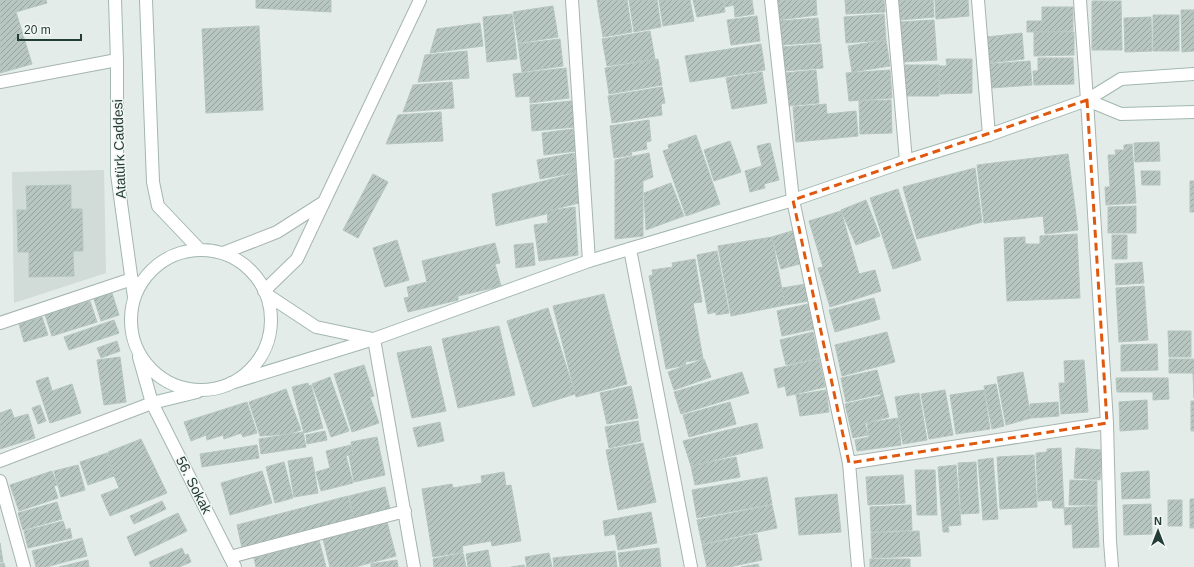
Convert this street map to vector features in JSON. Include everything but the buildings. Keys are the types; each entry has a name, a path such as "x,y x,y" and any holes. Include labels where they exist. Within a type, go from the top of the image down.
{"street":[{"name":"Atatürk Caddesi","path":"115,0 117,60 117,174 134,297 131,313 131,330 152,403 231,383 374,339"},
{"path":"146,0 153,182 158,206 200,250"},
{"path":"265,292 297,259 420,0"},
{"path":"572,0 589,261"},
{"path":"771,0 793,200 849,463 858,567"},
{"path":"892,0 906,161"},
{"path":"978,0 989,135"},
{"path":"1080,0 1107,423 1112,567"},
{"path":"0,82 117,60"},
{"path":"414,567 374,339 589,261 793,200 906,161 989,135 1087,100 1121,80 1194,74"},
{"path":"1087,100 1121,114 1194,112"},
{"name":"Atatürk Caddesi","path":"223,253 277,232 324,202"},
{"path":"630,249 691,567"},
{"name":"Atatürk Caddesi","path":"134,297 144,278 160,263 179,253 200,250 223,253 241,262 256,276 265,292 271,314 269,335 262,355 248,371 231,383"},
{"path":"0,323 132,279"},
{"name":"Atatürk Caddesi","path":"265,292 316,327 374,339"},
{"name":"Atatürk Caddesi","path":"136,347 148,366 165,380 186,388 208,389"},
{"path":"0,461 152,403"},
{"name":"56. Sokak","path":"152,403 233,562"},
{"path":"849,463 1107,423"},
{"path":"0,481 24,567"},
{"path":"233,562 405,511"}],"highlighted area":[{"path":"1087,100 1107,423 849,463 793,200"}],"shaded area":[{"path":"104,170 106,273 14,303 12,172"}]}
